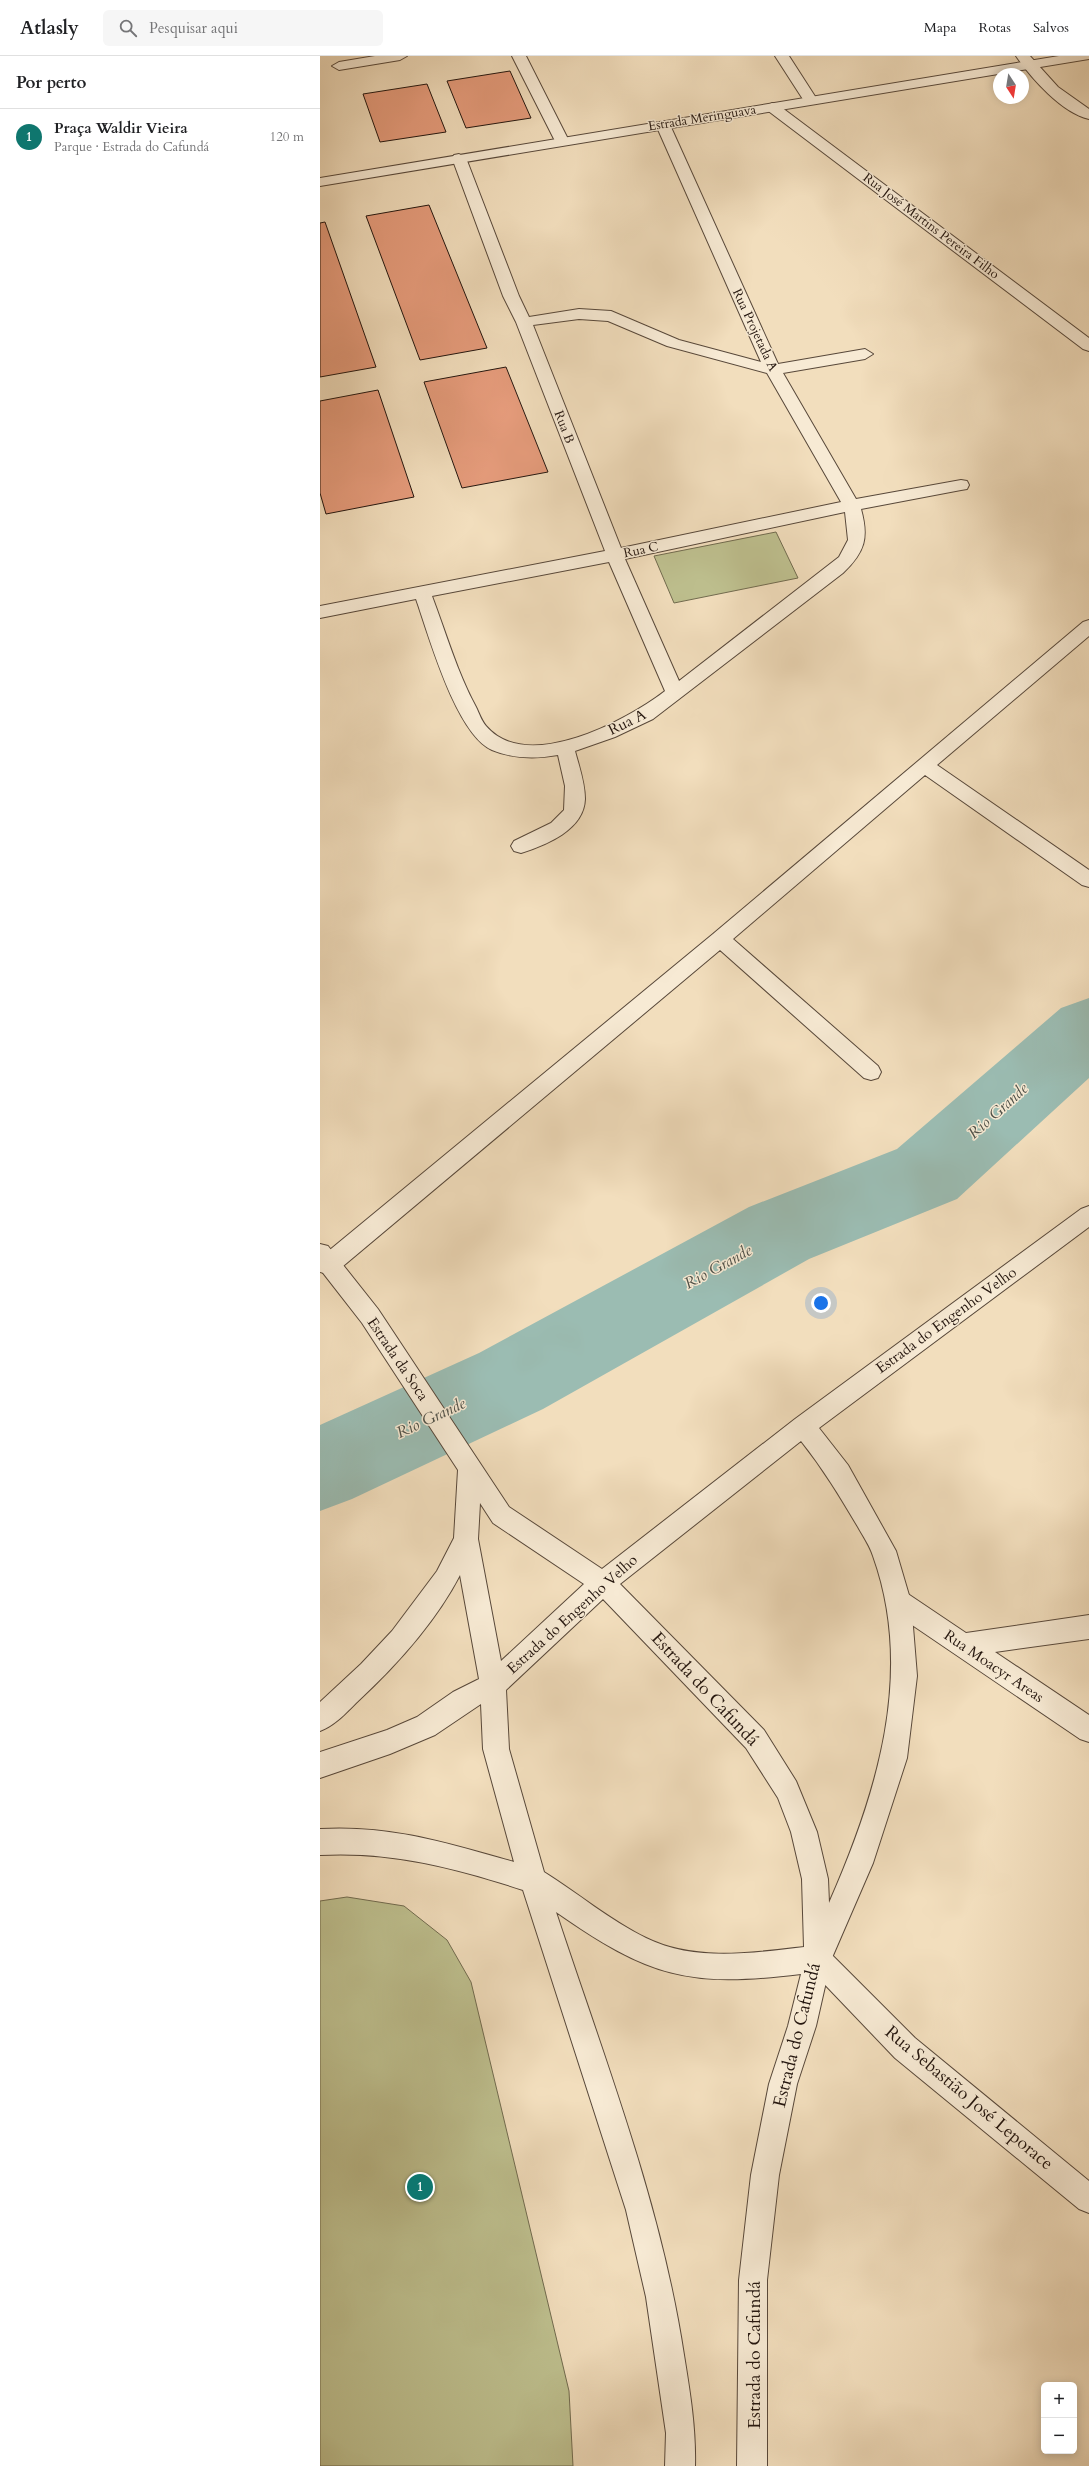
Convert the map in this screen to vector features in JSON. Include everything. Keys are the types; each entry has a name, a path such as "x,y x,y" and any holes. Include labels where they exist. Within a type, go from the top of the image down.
{"street":[{"path":"339,66 400,56"},
{"path":"519,56 562,141"},
{"path":"782,56 811,101"},
{"name":"Estrada Meringuava","path":"320,182 663,124 811,101 1026,60 1084,56"},
{"path":"1026,60 1038,77 1054,93 1089,115"},
{"name":"Rua José Martins Pereira Filho","path":"772,107 1089,346"},
{"name":"Rua Projetada A","path":"663,124 773,370 851,505 858,528"},
{"name":"Rua B","path":"459,158 511,296 524,322 615,555 675,693"},
{"path":"524,322 579,314 611,316 673,342 773,370 865,354"},
{"name":"Rua C","path":"320,612 615,555 851,505 961,485"},
{"name":"Rua A","path":"422,592 462,698 481,732 498,746 526,753 565,746 617,730 647,714 848,559 856,545 858,528"},
{"path":"324,1259 720,939 1089,626"},
{"path":"521,846 549,834 570,820 575,808 575,790 565,746"},
{"path":"924,765 1089,880"},
{"path":"720,939 870,1072"},
{"name":"Estrada do Engenho Velho","path":"320,1765 390,1742 426,1726 462,1701 493,1685 603,1583 803,1426 1089,1215"},
{"name":"Estrada da Soca","path":"324,1259 370,1316 501,1515 603,1583"},
{"path":"320,1842 348,1839 397,1843 461,1858 533,1881 602,1927 654,1955 706,1967 760,1966 818,1959 860,1863 894,1758 905,1676 899,1602 884,1551 840,1473 803,1426"},
{"path":"470,1468 466,1538 493,1685 496,1749 533,1881 640,2210 661,2297 681,2433 680,2466"},
{"path":"320,1719 358,1685 408,1631 442,1584 466,1538"},
{"name":"Estrada do Cafundá","path":"603,1583 755,1739 787,1790 804,1832 816,1879 818,1959 802,2026 783,2084 765,2175 753,2280 752,2466"},
{"name":"Rua Moacyr Areas","path":"899,1602 1089,1730"},
{"path":"964,1645 1089,1627"},
{"name":"Rua Sebastião José Leporace","path":"818,1959 904,2048 1089,2199"}],"green space":[{"path":"776,532 798,578 674,603 654,556"},
{"path":"347,1897 404,1906 447,1940 471,1982 569,2391 573,2466 320,2466 320,1901"}],"building":[{"path":"510,71 531,118 466,128 447,81"},
{"path":"427,84 446,132 380,142 363,94"},
{"path":"429,205 487,348 420,360 366,216"},
{"path":"325,222 376,367 320,377 320,223"},
{"path":"506,367 548,472 462,488 424,382"},
{"path":"378,390 414,497 326,514 320,493 320,401"}],"waterway":[{"name":"Rio Grande","path":"320,1469 511,1381 779,1233 927,1174 1089,1030"}],"place":[{"name":"Praça Waldir Vieira","path":"420,2187"}]}
